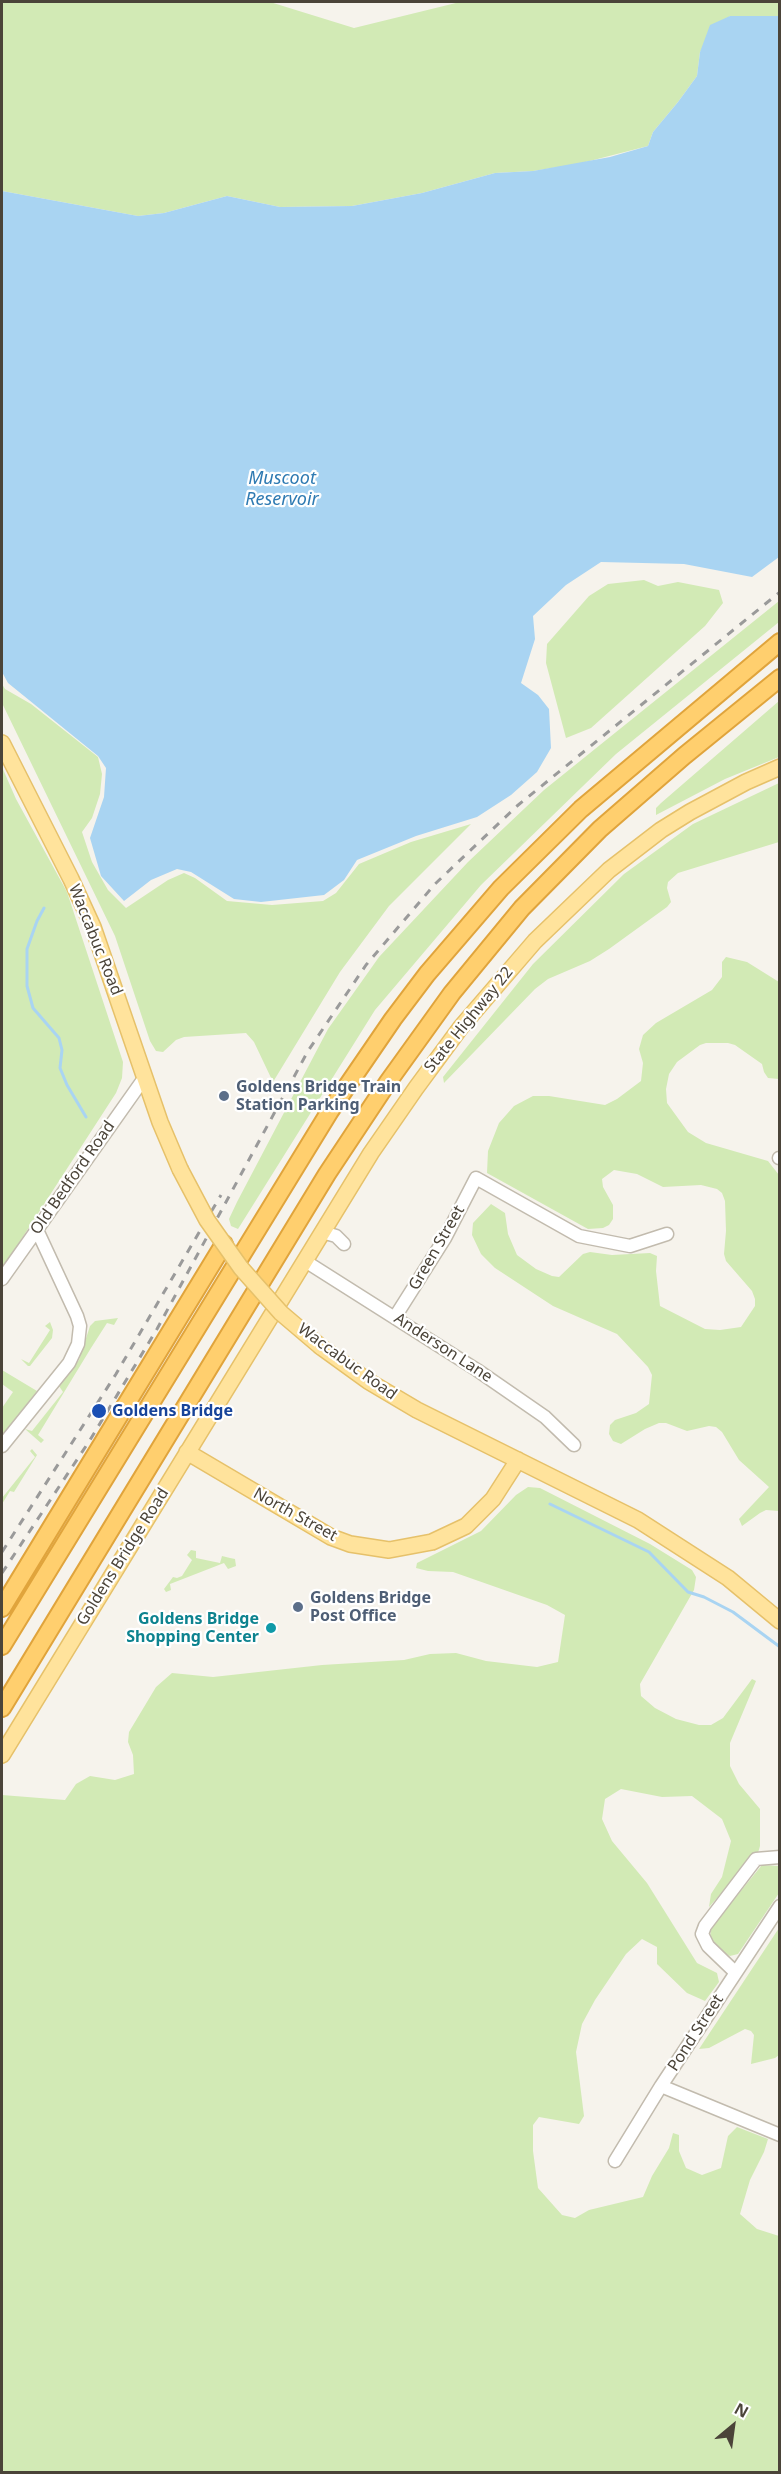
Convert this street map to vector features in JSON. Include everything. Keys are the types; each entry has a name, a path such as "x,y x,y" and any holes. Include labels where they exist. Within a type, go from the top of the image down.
{"highway":[{"path":"2,1646 330,1111 406,1001 463,931 541,847 623,771 780,642"},
{"path":"2,1708 327,1174 394,1073 452,993 522,908 600,829 780,678"},
{"path":"2,1608 224,1244"}],"main road":[{"name":"Waccabuc Road","path":"2,743 86,911 180,1169 224,1244 267,1298 321,1347 368,1381 408,1405 638,1520 728,1578 780,1620"},
{"name":"State Highway 22","path":"245,1358 371,1153 437,1058 509,970 559,915 609,870 661,830 719,795 780,767"},
{"name":"Goldens Bridge Road","path":"2,1755 245,1358"},
{"name":"North Street","path":"187,1452 331,1537 350,1544 389,1550 432,1542 466,1526 493,1499 518,1460"}],"street":[{"name":"Old Bedford Road","path":"2,1279 145,1077"},
{"name":"Green Street","path":"395,1317 445,1238 476,1178 579,1236 630,1246 667,1234"},
{"path":"2,1446 69,1363 78,1344 80,1326 77,1316 37,1230"},
{"path":"322,1232 336,1236 344,1244"},
{"name":"Anderson Lane","path":"305,1261 395,1317 545,1417 574,1445"},
{"path":"735,1972 708,1946 702,1935 705,1926 756,1859 767,1856 780,1857"},
{"name":"Pond Street","path":"615,2161 661,2086 780,1906"},
{"path":"661,2086 780,2135"}],"green space":[{"path":"2,2 270,2 354,28 460,2 779,2 780,16 730,16 700,52 697,76 653,132 648,146 578,164 533,171 495,173 422,193 352,206 280,207 227,196 164,213 138,216 2,191"},
{"path":"644,580 658,586 678,582 719,590 723,603 705,626 591,728 566,738 546,663 547,644 589,596 608,584"},
{"path":"779,601 779,622 616,754 481,885 375,1010 238,1229 231,1226 229,1219 237,1202 328,1029 379,957 468,862 544,790"},
{"path":"2,684 5,689 31,704 98,757 102,774 100,794 92,818 82,832 92,862 108,890 126,908 168,880 184,873 195,878 227,901 272,905 323,901 336,893 359,864 411,842 471,824 389,906 340,972 273,1082 254,1042 246,1033 184,1037 176,1040 163,1052 156,1051 150,1041 115,936 2,703"},
{"path":"779,701 779,757 725,779 656,815 656,808 661,803"},
{"path":"2,767 16,799 67,892 123,1062 122,1078 116,1093 2,1269"},
{"path":"779,783 779,842 678,873 668,882 667,888 671,902 667,907 590,961 548,979 535,989 444,1083 443,1077 533,964 624,874 693,824"},
{"path":"726,957 747,962 779,982 779,1079 768,1078 762,1064 735,1045 706,1043 677,1062 669,1074 666,1089 667,1103 688,1132 706,1143 768,1161 779,1175 779,1511 766,1510 742,1526 739,1519 769,1487 739,1460 722,1432 716,1427 709,1426 687,1431 666,1423 659,1423 621,1444 613,1441 609,1434 610,1425 615,1420 636,1413 649,1404 652,1375 648,1367 617,1334 553,1306 495,1268 481,1254 472,1235 473,1223 491,1204 505,1213 508,1234 517,1255 536,1269 559,1277 583,1254 590,1252 612,1255 650,1253 657,1256 656,1271 660,1306 705,1329 720,1330 741,1327 755,1306 755,1299 752,1291 726,1261 724,1254 725,1201 722,1193 717,1189 701,1185 663,1187 637,1174 614,1170 602,1179 603,1187 613,1205 613,1219 603,1228 588,1229 487,1173 488,1151 499,1123 514,1106 533,1096 549,1096 605,1105 641,1081 643,1063 639,1049 643,1035 656,1023 712,990 722,977 722,962"},
{"path":"118,1318 114,1325 107,1323 91,1348 38,1435 44,1440 41,1443 25,1429 32,1431 63,1392 59,1386 79,1360 90,1326 95,1321"},
{"path":"50,1322 53,1330 52,1338 28,1366 21,1359 29,1363 50,1330 45,1326"},
{"path":"2,1370 37,1391 2,1436 2,1408 13,1392 2,1384"},
{"path":"32,1449 37,1455 14,1492 10,1491 2,1504 2,1498 35,1457 30,1451"},
{"path":"528,1487 540,1488 650,1544 692,1570 696,1577 694,1590 640,1684 641,1696 655,1708 676,1719 699,1725 711,1725 723,1718 752,1679 756,1681 730,1743 730,1766 739,1784 760,1809 760,1846 758,1853 709,1907 711,1894 722,1877 731,1841 722,1819 692,1796 662,1797 621,1789 605,1799 602,1819 612,1841 647,1883 697,1963 717,1973 719,1982 705,2001 687,1993 657,1964 657,1947 642,1939 626,1954 582,2024 576,2052 584,2116 579,2124 539,2117 533,2125 533,2151 538,2188 562,2215 575,2218 589,2210 643,2197 652,2176 669,2148 673,2133 679,2135 679,2151 686,2168 702,2175 721,2168 728,2136 737,2127 768,2139 750,2180 740,2214 757,2229 779,2236 779,2472 2,2472 2,1795 65,1800 76,1784 90,1776 115,1780 134,1774 133,1755 128,1742 129,1732 156,1687 172,1673 213,1677 322,1665 404,1660 430,1654 456,1653 486,1661 537,1667 558,1662 565,1615 547,1605 453,1572 416,1568 417,1563 481,1531 516,1495"},
{"path":"191,1550 196,1551 196,1558 220,1563 222,1556 235,1559 236,1566 228,1569 224,1563 170,1584 171,1590 166,1592 164,1589 173,1577 182,1576 192,1560 187,1555"},
{"path":"762,1865 779,1866 779,1893 738,1954 730,1956 719,1950 710,1936 712,1926"},
{"path":"779,1928 779,2055 751,2064 754,2035 745,2029 709,2048 699,2049"}],"water":[{"name":"Muscoot Reservoir","path":"730,16 779,16 779,557 752,577 684,564 601,562 566,585 533,616 535,639 521,683 538,695 549,709 551,748 537,772 511,795 477,817 416,836 357,860 344,880 324,895 261,902 234,899 191,872 177,869 151,880 124,901 101,876 90,838 104,797 106,768 98,756 8,683 2,672 2,191 138,216 164,213 227,196 280,207 352,206 422,193 495,173 533,171 610,157 648,146 653,132 697,76 700,52 710,25"}],"waterway":[{"path":"44,908 27,949 27,986 33,1008 59,1038 62,1050 60,1068 86,1117"},
{"path":"550,1504 649,1552 688,1592 704,1597 733,1612 780,1647"}],"railway":[{"path":"2,1573 90,1440 157,1329 308,1051 366,965 435,884 517,806 780,592"},
{"path":"2,1552 116,1374 221,1195"}],"place":[{"name":"Goldens Bridge Train Station Parking","path":"224,1096"},
{"name":"Goldens Bridge","path":"99,1411"},
{"name":"Goldens Bridge Post Office","path":"298,1607"},
{"name":"Goldens Bridge Shopping Center","path":"271,1628"}]}
